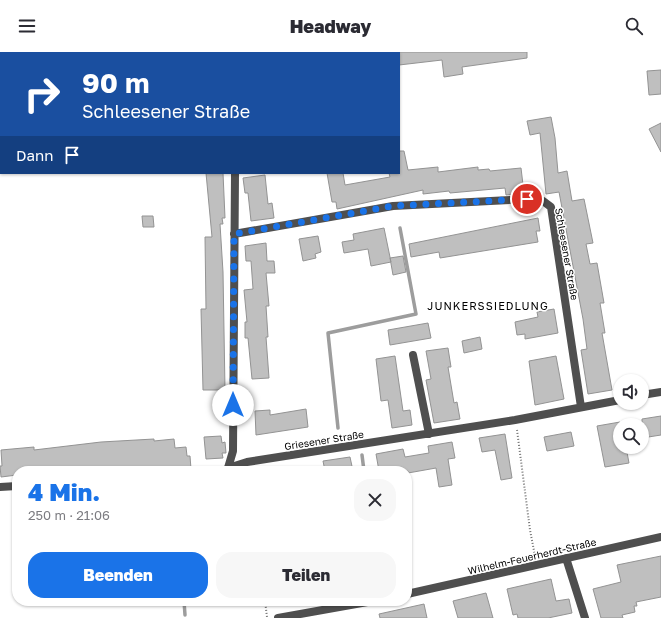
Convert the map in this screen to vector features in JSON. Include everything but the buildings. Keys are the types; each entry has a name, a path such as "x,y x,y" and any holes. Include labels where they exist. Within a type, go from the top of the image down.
{"street":[{"path":"227,466 233,451 235,174"},
{"name":"Schleesener Straße","path":"234,234 393,206 527,199 543,201 551,207 580,407"},
{"path":"413,355 429,434"},
{"path":"649,394 661,392"},
{"name":"Griesener Straße","path":"235,466 247,462 515,420 613,401"},
{"path":"0,487 12,486"},
{"name":"Wilhelm-Feuerherdt-Straße","path":"412,593 661,536"},
{"path":"566,558 585,618"},
{"path":"278,618 345,606"}],"path":[{"path":"515,420 530,530 537,565"},
{"path":"266,606 267,618"}],"waterway":[{"path":"338,428 328,333 416,314 400,228"},
{"path":"362,455 363,466"},
{"path":"184,606 185,615"}],"district":[{"name":"JUNKERSSIEDLUNG","path":"488,305"}],"route":[{"path":"233,405 234,234 393,206 527,199"}]}
